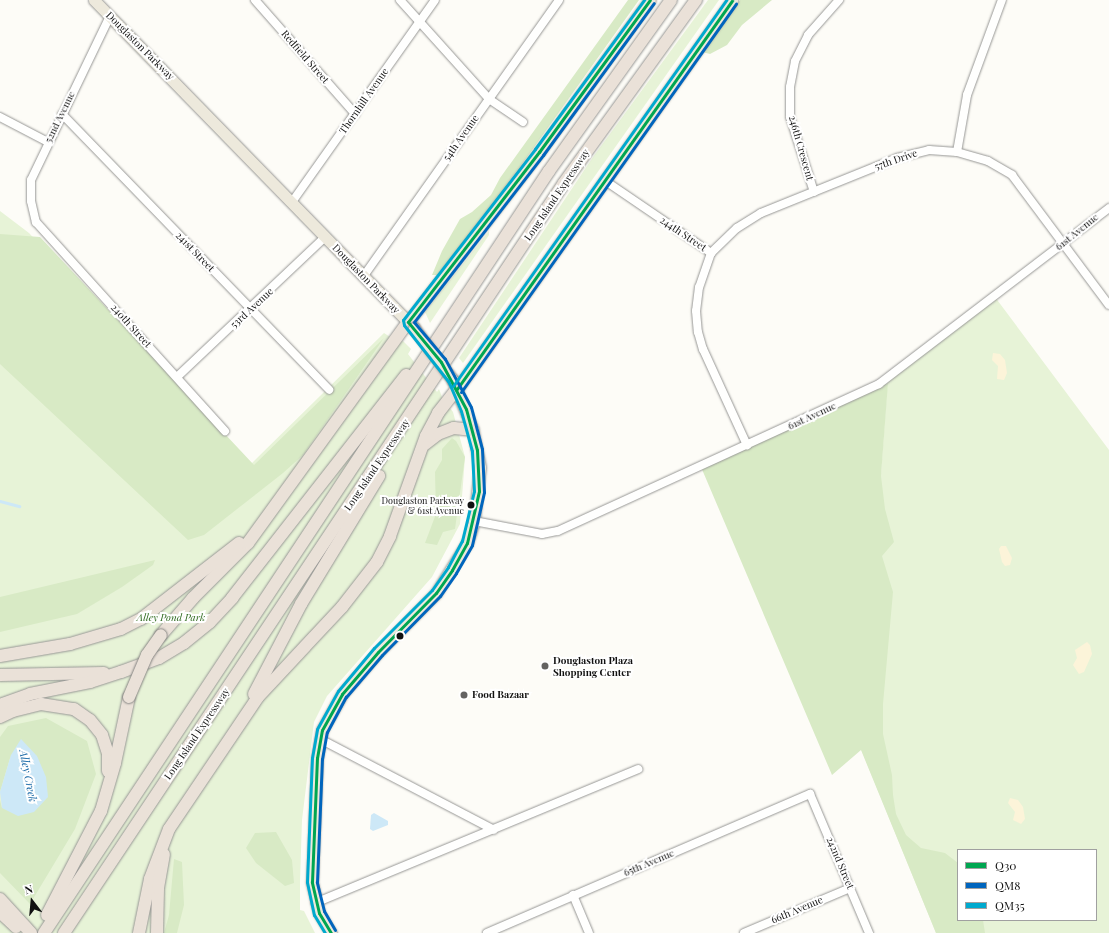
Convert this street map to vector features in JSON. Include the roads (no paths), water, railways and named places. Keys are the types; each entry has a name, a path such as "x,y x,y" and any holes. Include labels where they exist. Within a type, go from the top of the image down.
{"highway":[{"name":"Long Island Expressway","path":"44,933 67,890 452,316 606,88 670,0"},
{"name":"Long Island Expressway","path":"64,933 469,328 564,183 696,0"},
{"path":"0,717 7,706 90,682 159,658 184,643 210,622 232,598 452,316"},
{"path":"36,933 67,890 82,851 108,792 129,697 137,676 161,635 193,598 248,543 411,325"},
{"path":"240,721 314,581 469,328"},
{"path":"139,933 158,853 183,806 240,721 279,674 342,607 377,562 390,536 424,444 438,413 455,384"},
{"path":"424,444 438,434 454,428 473,430"},
{"path":"0,656 70,644 121,629 141,620 244,539 290,488"},
{"path":"0,675 121,672"},
{"path":"7,706 41,704 63,706 82,713 96,726 102,735 108,753 108,774 97,817 82,851"},
{"path":"157,933 158,888 164,856 183,806"},
{"path":"0,899 31,933"},
{"path":"0,912 22,933"}],"main road":[{"name":"Douglaston Parkway","path":"94,0 411,325 455,384 473,430 480,467 474,521 457,562 436,593 378,652 342,694 326,719 320,739 317,758 312,882 316,904 331,933"},
{"path":"411,325 650,0"},
{"path":"455,384 604,180 732,0"}],"street":[{"name":"Redfield Street","path":"255,0 355,114"},
{"path":"400,0 489,99 523,122"},
{"name":"Thornhill Avenue","path":"292,202 435,0"},
{"name":"54th Avenue","path":"363,276 559,0"},
{"name":"246th Crescent","path":"814,192 790,117 790,87 795,61 808,35 839,0"},
{"path":"957,152 967,95 1002,0"},
{"name":"52nd Avenue","path":"36,222 31,201 31,180 110,16"},
{"name":"241st Street","path":"62,114 329,390"},
{"path":"0,117 48,142"},
{"name":"57th Drive","path":"712,253 728,235 747,221 814,192 919,152 940,150 957,152 988,161 1012,175 1109,305"},
{"name":"244th Street","path":"604,180 712,253 700,282 696,311 697,328 703,349 747,446"},
{"name":"61st Avenue","path":"474,521 542,534 558,532 879,384 1109,208"},
{"name":"240th Street","path":"36,222 225,431"},
{"name":"53rd Avenue","path":"177,377 250,310 325,237"},
{"path":"320,739 494,830"},
{"path":"316,904 638,769"},
{"name":"242nd Street","path":"810,794 869,933"},
{"name":"65th Avenue","path":"487,933 810,794"},
{"name":"66th Avenue","path":"744,933 850,888"},
{"path":"573,895 589,933"}],"water":[{"path":"21,739 37,756 46,777 48,797 34,812 18,816 2,808 0,792 11,755"},
{"path":"374,813 388,821 388,825 373,831 370,829 371,815"}],"waterway":[{"name":"Alley Creek","path":"0,501 19,506"}],"place":[{"name":"Douglaston Parkway & 61st Avenue","path":"471,505"},
{"name":"Douglaston Plaza Shopping Center","path":"545,666"},
{"name":"Food Bazaar","path":"464,695"}],"park label":[{"name":"Alley Pond Park","path":"171,618"}]}
